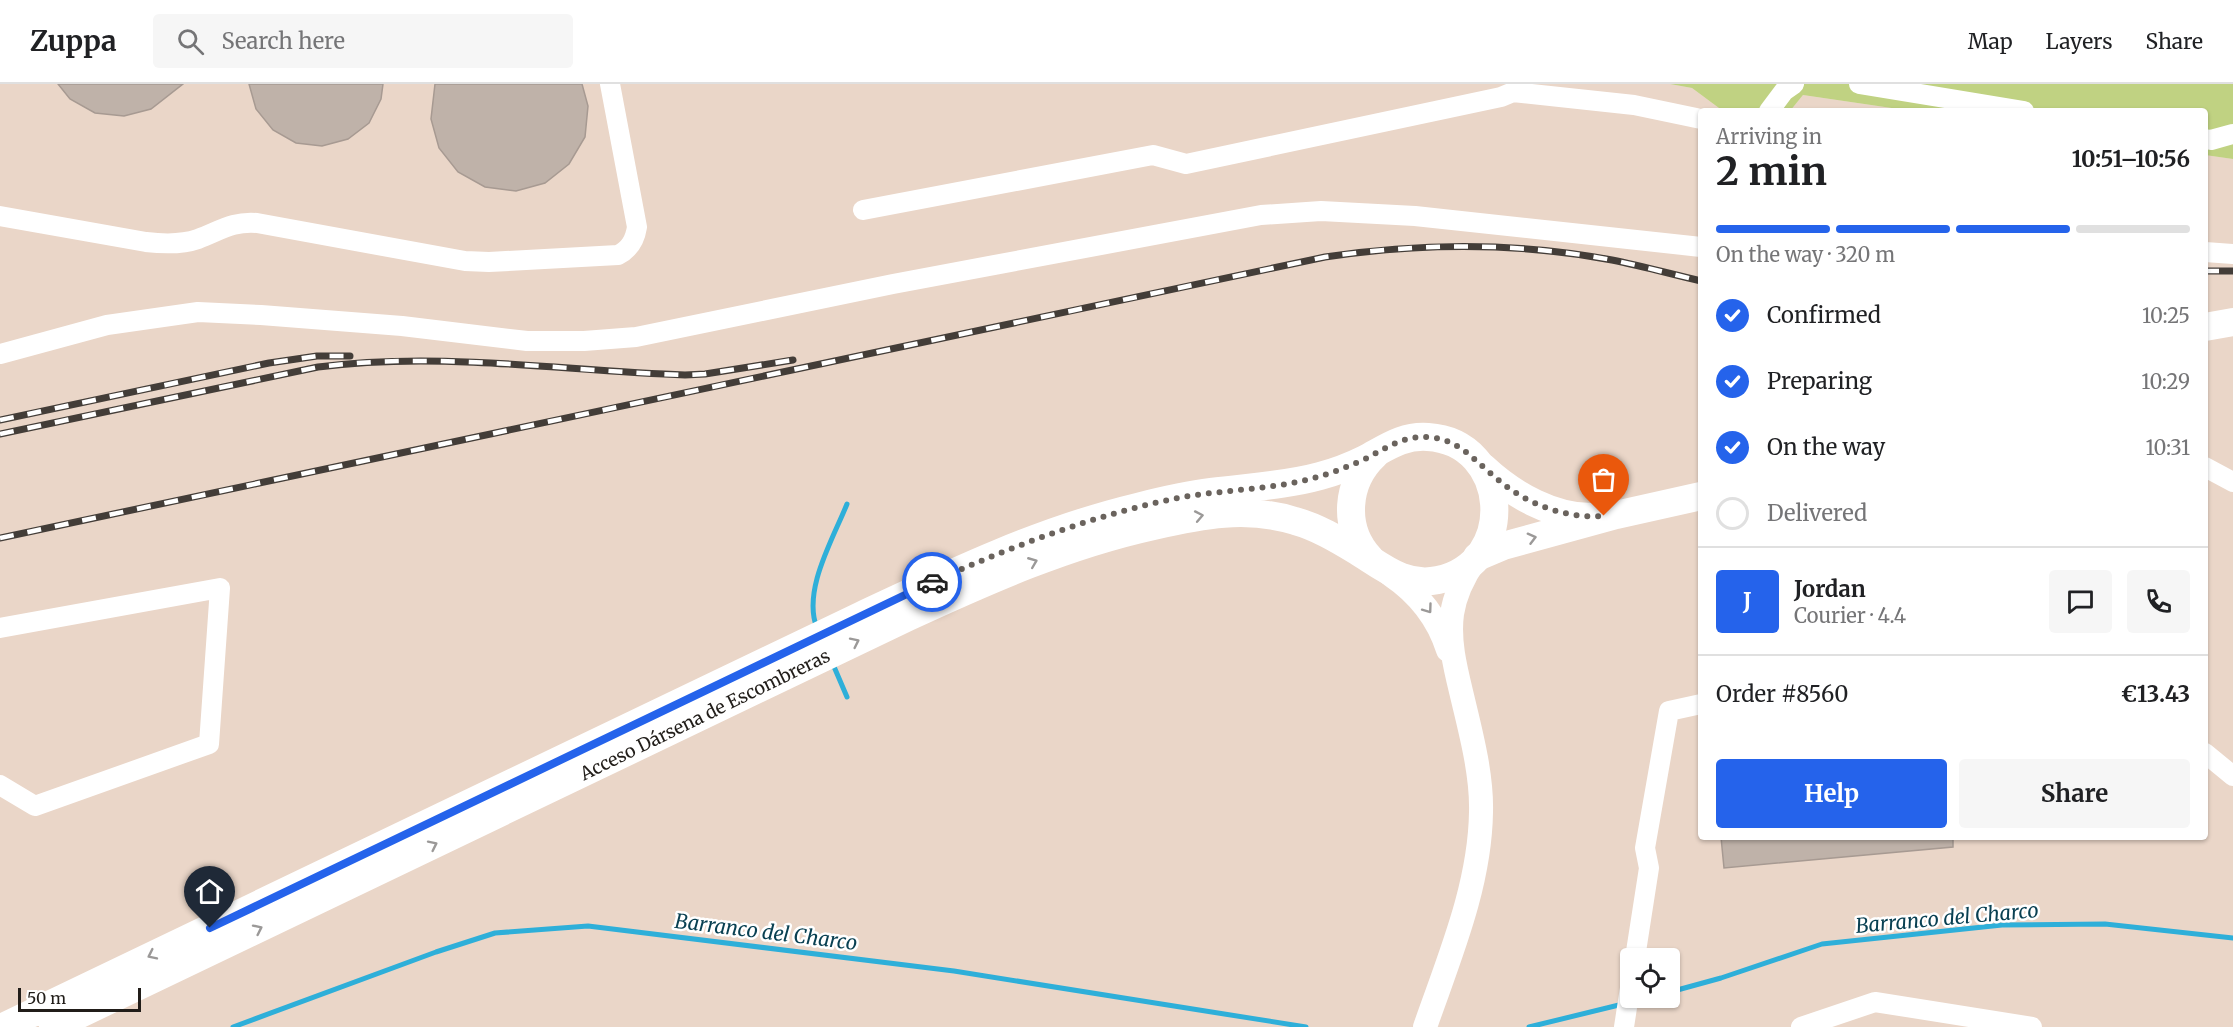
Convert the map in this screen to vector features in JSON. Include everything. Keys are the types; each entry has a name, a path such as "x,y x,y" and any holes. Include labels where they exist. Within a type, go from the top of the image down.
{"highway":[{"name":"Acceso Dársena de Escombreras","path":"3,1027 862,615 998,553 1069,526 1137,507 1208,492 1262,487 1319,477 1406,439 1428,437 1447,441 1473,456 1484,470 1490,483 1495,505 1493,529 1489,539 1476,559 1457,573 1436,580 1413,580 1380,567 1311,526 1271,515 1251,513 1212,514 1174,521 1076,547 1006,573 908,617 53,1027"},
{"name":"Acceso Dársena de Escombreras","path":"1380,567 1367,555 1357,538 1350,507 1354,485 1360,472 1384,448"},
{"path":"1473,456 1505,485 1533,502 1569,514 1591,517 1616,515"},
{"path":"1476,559 1503,546 1616,515 1698,497"},
{"path":"0,1013 105,978"}],"main road":[{"path":"1458,681 1451,641 1452,612 1460,585 1476,559"},
{"path":"1380,567 1403,583 1430,611 1446,643 1474,744 1482,811 1475,872 1428,1019"}],"lane":[{"path":"0,216 165,244 197,239 242,222 465,261 489,262 618,255 631,244 637,227 610,84"},
{"path":"1771,108 1784,91 1794,84"},
{"path":"1859,84 2006,108"},
{"path":"863,210 1153,155 1186,164 1501,97 1508,88 1634,105 1698,119"},
{"path":"2208,140 2233,134"},
{"path":"0,354 107,325 198,312 402,326 527,341 584,341 636,337 893,284 1261,215 1321,211 1415,216 1698,247"},
{"path":"2208,252 2233,254"},
{"path":"2208,468 2233,482"},
{"path":"0,628 220,588 209,744 35,806 0,785"},
{"path":"1637,948 1649,868 1645,848 1669,711 1698,705"},
{"path":"2208,755 2233,776"},
{"path":"1801,1027 1875,1002 2032,1027"},
{"path":"1624,1027 1627,1008"}],"shaded area":[{"path":"0,84 1670,84 1692,88 1719,108 1698,108 1698,840 2208,840 2208,155 2233,159 2233,1027 0,1027"},
{"path":"1803,95 1892,108 1792,108"}],"green space":[{"path":"1670,84 2233,84 2233,159 2208,155 2208,108 1892,108 1803,95 1792,108 1719,108 1692,88"}],"building":[{"path":"58,84 183,84 151,109 124,116 95,113 70,99"},
{"path":"249,84 383,84 381,99 369,123 348,139 322,146 296,143 273,130 256,109"},
{"path":"435,84 582,84 588,106 585,137 569,164 545,183 516,191 485,187 458,172 439,148 431,119"},
{"path":"1721,840 1953,840 1953,847 1724,868"}],"waterway":[{"path":"817,628 813,613 816,582 827,549 847,504"},
{"path":"832,662 847,697"},
{"name":"Barranco del Charco","path":"1680,989 1822,944 2002,925 2105,924 2233,938"},
{"name":"Barranco del Charco","path":"233,1027 436,952 495,933 588,926 954,971 1306,1027"},
{"name":"Barranco del Charco","path":"1529,1027 1620,1005"}],"railway":[{"path":"0,538 1325,257 1396,249 1504,247 1612,260 1698,280"},
{"path":"2208,271 2233,271"},
{"path":"0,420 269,363 317,356 350,356"},
{"path":"0,434 318,367 364,363 456,361 685,375 793,360"}],"way so far":[{"path":"932,582 998,553 1104,515 1208,492 1262,487 1319,477 1344,468 1396,442 1417,437 1438,438 1464,449 1494,477 1533,502 1569,514 1604,516"}],"route":[{"path":"210,928 932,582"}]}
